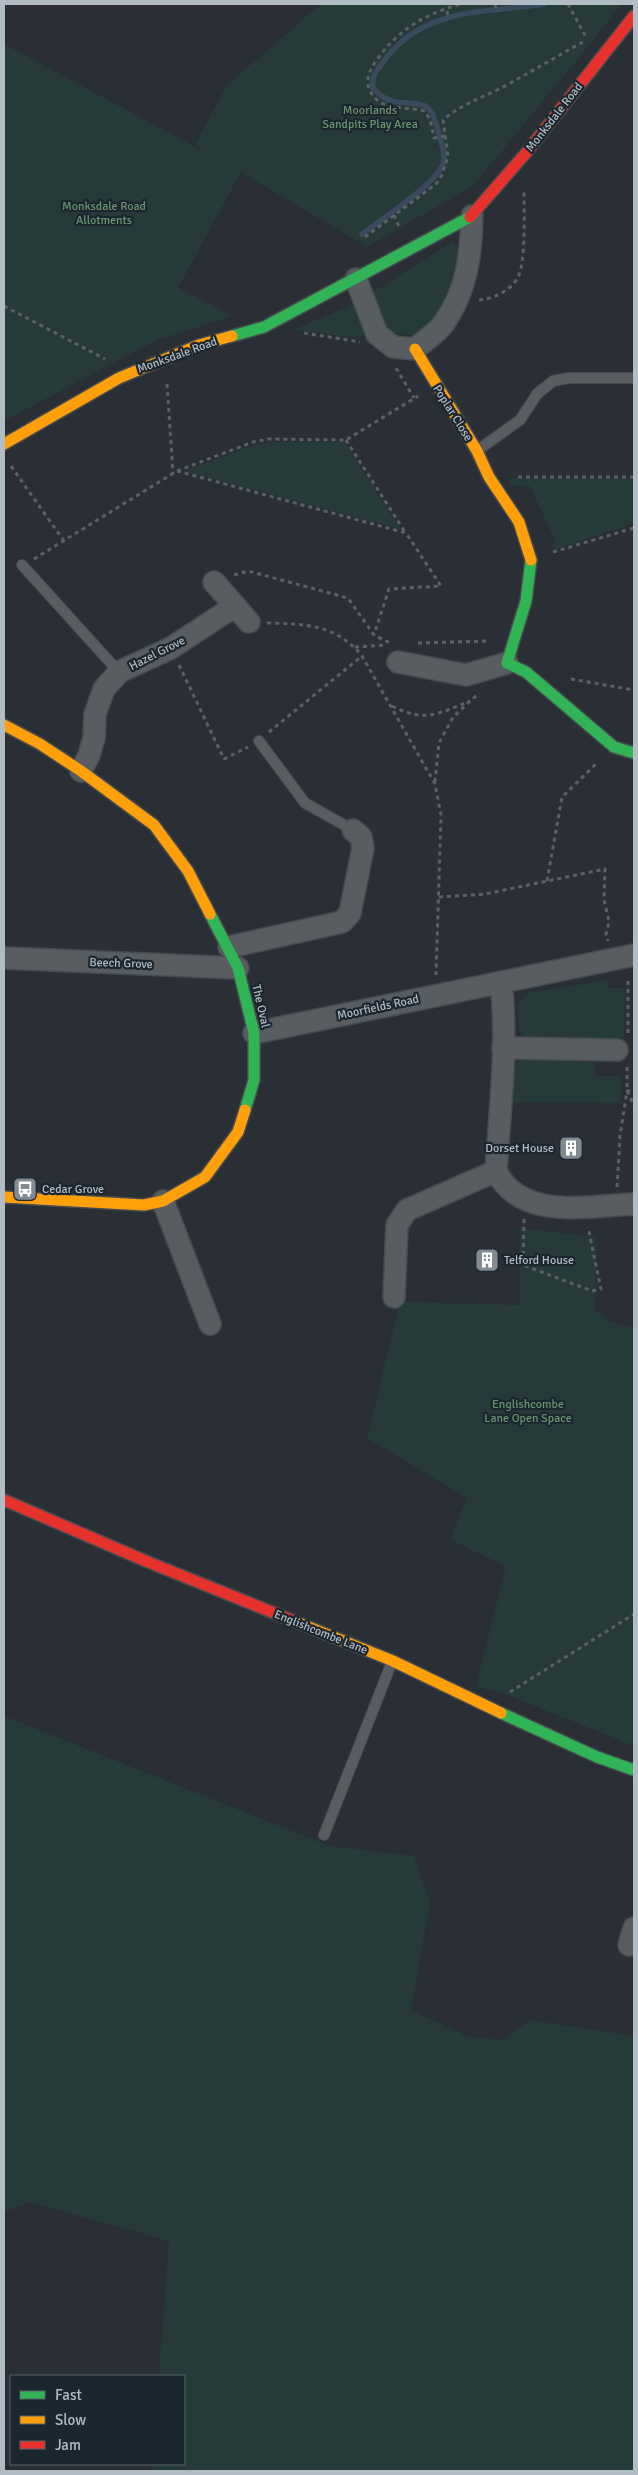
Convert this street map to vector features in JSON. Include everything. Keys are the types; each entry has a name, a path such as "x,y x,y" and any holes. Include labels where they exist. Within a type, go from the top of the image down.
{"street":[{"name":"Monksdale Road","path":"4,444 119,378 200,345 264,327 472,216 526,153 634,16"},
{"path":"356,278 377,334 393,347 415,349 443,325 457,301 470,260 472,216"},
{"name":"Poplar Close","path":"415,349 477,451 490,477 519,522 531,559 526,601 507,663"},
{"path":"214,582 249,622"},
{"name":"Hazel Grove","path":"81,770 89,755 94,738 95,714 104,689 119,672 171,648 235,606"},
{"path":"398,662 466,674 507,663 526,672 614,747 634,752"},
{"name":"The Oval","path":"4,725 40,744 81,770 154,825 188,870 229,947 238,968 254,1033 254,1080 238,1132 206,1177 163,1201 144,1206 4,1197"},
{"path":"229,947 342,922 350,913 363,848 361,837 353,830"},
{"name":"Moorfields Road","path":"254,1033 625,956"},
{"name":"Beech Grove","path":"4,958 238,968"},
{"path":"501,982 504,1008 503,1048 496,1171 502,1182 524,1200 541,1206 625,1204"},
{"path":"503,1048 624,1050"},
{"path":"394,1296 397,1225 407,1210 496,1171"},
{"path":"163,1201 210,1324"},
{"name":"Englishcombe Lane","path":"4,1500 148,1562 393,1661 498,1712 597,1756 634,1770"}],"lane":[{"path":"477,451 520,420 537,394 553,380 569,378 634,378"},
{"path":"22,565 119,672"},
{"path":"259,741 305,803 353,830"},
{"path":"324,1835 393,1661"}],"path":[{"path":"444,136 436,138 430,119 424,111 392,107 377,99 369,88 366,79 368,72 388,43 413,24 460,4"},
{"path":"495,4 497,12"},
{"path":"568,4 588,39 602,56"},
{"path":"447,10 449,18"},
{"path":"365,237 437,183 448,156 442,120 468,102 498,90 588,39"},
{"path":"457,301 490,299 507,289 518,277 522,257 526,153"},
{"path":"4,306 114,364 119,378"},
{"path":"264,327 362,343"},
{"path":"165,358 175,472"},
{"path":"394,366 414,398"},
{"path":"22,565 175,472 253,442 269,439 346,440 436,386"},
{"path":"346,440 441,586 390,589 374,635"},
{"path":"9,463 64,541"},
{"path":"175,472 406,533"},
{"path":"490,477 634,477"},
{"path":"531,559 634,528"},
{"path":"214,582 248,571 348,598 374,635 396,644 355,648"},
{"path":"249,622 298,624 330,630 355,648 362,656 435,784"},
{"path":"415,644 515,640"},
{"path":"171,648 224,759 259,741 362,656"},
{"path":"566,678 634,690"},
{"path":"436,995 441,815 435,784 440,744 453,717 480,692"},
{"path":"390,705 408,714 427,716 473,700"},
{"path":"547,881 562,797 614,747"},
{"path":"439,897 485,894 605,869 604,900 609,922 606,934 625,956 624,1050 627,1091 620,1136 625,1204"},
{"path":"627,1091 634,1091"},
{"path":"627,1091 634,1106"},
{"path":"524,1200 523,1264 592,1291 601,1289 588,1228 588,1206"},
{"path":"498,1712 505,1694 634,1614"}],"green space":[{"path":"321,4 621,4 473,186 367,247 241,172 178,288 230,314 229,317 157,340 4,421 4,44 205,152 195,145 227,85"},
{"path":"452,242 460,250 462,261 448,288 438,318 419,336 388,332 353,337 293,330 356,303"},
{"path":"273,442 345,442 400,529 184,471 255,445"},
{"path":"634,478 634,523 553,550 555,541 530,486 511,485 508,479"},
{"path":"608,980 608,988 625,988 624,1042 532,1040 520,1031 518,1004 528,993"},
{"path":"526,1060 595,1062 595,1076 621,1076 621,1103 513,1102 513,1068 517,1062"},
{"name":"Englishcombe Lane Open Space","path":"520,1228 596,1237 595,1310 611,1322 634,1328 634,1746 505,1694 476,1686 506,1566 450,1540 467,1498 367,1438 400,1302 520,1305"},
{"path":"4,1716 330,1846 414,1856 430,1903 411,2010 469,2037 504,2040 529,2020 634,2036 634,2471 151,2471 152,2465 185,2465 185,2375 159,2375 169,2241 29,2202 4,2212"}],"waterway":[{"path":"362,234 422,189 441,168 444,160 443,147 433,114 429,109 423,105 389,100 381,96 373,88 374,77 384,61 400,43 417,31 436,22 478,12 544,4"}],"traffic: fast":[{"path":"232,336 264,327 470,217"},
{"path":"531,560 526,601 507,663 526,672 614,747 634,753"},
{"path":"210,914 238,968 254,1033 254,1080 245,1110"},
{"path":"501,1713 597,1757 634,1770"}],"traffic: slow":[{"path":"4,444 119,378 199,345 232,336"},
{"path":"415,349 477,451 489,477 519,522 531,560"},
{"path":"4,725 40,744 81,771 154,825 188,871 210,914"},
{"path":"4,1197 144,1205 163,1201 205,1177 238,1132 245,1110"},
{"path":"294,1621 393,1661 501,1713"}],"traffic: jam":[{"path":"470,217 526,153 634,16"},
{"path":"4,1500 148,1562 294,1621"}],"place":[{"name":"Dorset House","path":"571,1148"},
{"name":"Cedar Grove","path":"25,1189"},
{"name":"Telford House","path":"487,1260"}],"park label":[{"name":"Moorlands Sandpits Play Area","path":"370,117"},
{"name":"Monksdale Road Allotments","path":"104,213"}]}
